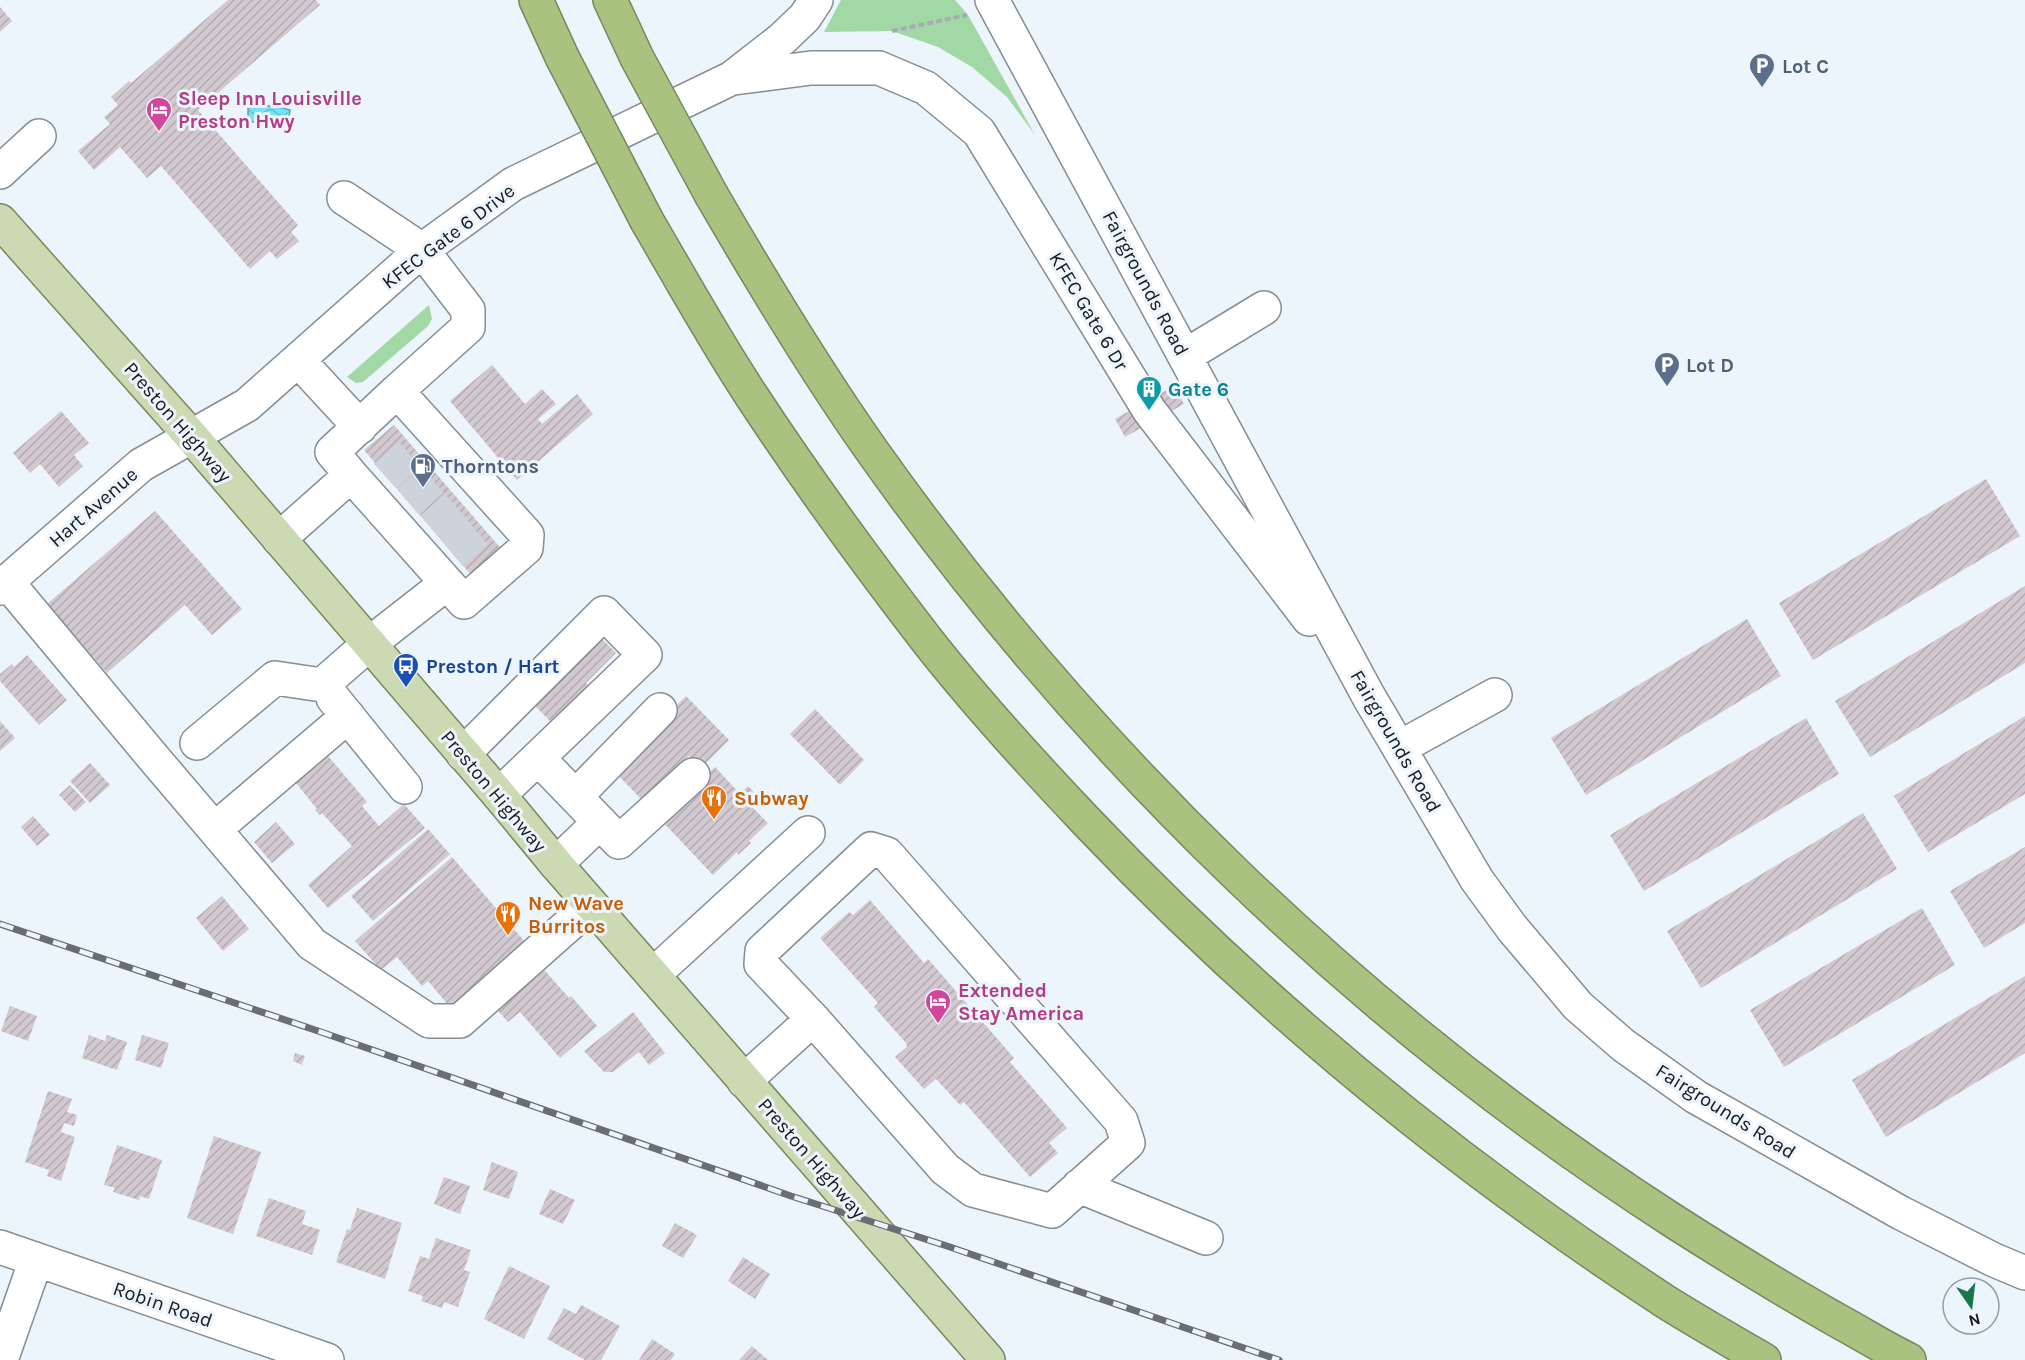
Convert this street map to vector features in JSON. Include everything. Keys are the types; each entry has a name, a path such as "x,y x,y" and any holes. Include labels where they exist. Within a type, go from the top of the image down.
{"highway":[{"path":"536,0 562,57 647,221 749,393 836,519 928,642 1028,760 1130,868 1237,971 1339,1060 1463,1160 1669,1304 1764,1360"},
{"path":"610,0 637,58 712,196 786,322 870,448 961,571 1059,689 1164,804 1240,879 1359,988 1528,1122 1618,1185 1757,1275 1909,1360"}],"main road":[{"name":"Preston Highway","path":"0,221 192,437 591,905 988,1360"}],"street":[{"path":"732,78 782,39 805,17 816,0"},
{"name":"Fairgrounds Road","path":"980,8 1185,356 1369,697 1477,880 1512,928 1578,1006 1623,1045 1696,1097 1901,1213 1994,1260 2025,1273"},
{"name":"KFEC Gate 6 Dr","path":"732,78 811,68 879,68 926,88 979,132 1149,410 1369,697"},
{"name":"KFEC Gate 6 Drive","path":"192,437 247,405 422,250 513,184 732,78"},
{"path":"0,172 39,136"},
{"path":"344,198 422,250 468,310 468,327 397,391 332,452 367,481 422,536 464,602 526,548 527,535 493,518 424,440 397,391"},
{"path":"1185,356 1264,308"},
{"path":"298,360 360,427"},
{"name":"Hart Avenue","path":"4,585 141,465 192,437"},
{"path":"279,539 367,481"},
{"path":"322,685 369,644 445,569"},
{"path":"4,585 312,944 429,1021 460,1021 591,905"},
{"path":"463,754 604,613 645,655 499,795"},
{"path":"196,742 275,678 322,685 405,787"},
{"path":"1399,748 1496,695"},
{"path":"576,796 660,710"},
{"path":"215,829 348,716"},
{"path":"538,758 620,842 693,775"},
{"path":"556,864 600,822"},
{"path":"652,975 808,833"},
{"path":"871,849 887,854 1121,1120 1128,1143 1052,1211 973,1190 945,1169 813,1019 761,964 762,951 871,849"},
{"path":"744,1081 813,1019"},
{"path":"1079,1186 1206,1238"},
{"name":"Robin Road","path":"0,1248 327,1360"},
{"path":"1,1360 36,1260"}],"path":[{"path":"892,31 980,8"}],"green space":[{"path":"841,0 955,0 968,15 1035,135 1007,97 972,67 938,47 892,31 824,32"},
{"path":"429,305 432,319 428,326 363,382 356,383 347,377"}],"water":[{"path":"262,105 290,110 288,124 275,125 248,121 248,108"}],"building":[{"name":"Sleep Inn Louisville Preston Hwy","path":"228,0 316,0 320,5 198,110 298,225 291,232 299,241 277,259 270,251 250,269 161,166 147,178 120,147 94,170 78,151 110,124 104,117 118,105 111,97 129,81 131,83"},
{"path":"0,7 12,21 0,32"},
{"path":"492,365 525,404 542,389 556,404 538,419 542,424 577,394 593,414 517,480 450,401"},
{"name":"Gate 6","path":"1174,386 1184,404 1125,437 1115,419"},
{"path":"61,411 89,443 74,455 83,466 59,487 40,464 30,473 13,453"},
{"name":"Thorntons","path":"394,425 503,551 473,577 364,450"},
{"path":"1986,479 2020,536 1813,660 1779,603"},
{"path":"155,511 242,609 212,635 185,605 107,673 47,604"},
{"path":"2025,586 2025,663 1870,757 1835,701"},
{"path":"1747,619 1781,676 1586,795 1551,738"},
{"path":"596,633 616,653 586,683 589,687 553,724 525,696"},
{"path":"27,655 67,700 39,725 0,681 0,674 12,664 14,667"},
{"path":"686,696 729,740 701,768 689,756 643,801 612,769"},
{"path":"815,709 864,760 840,785 790,734"},
{"path":"2025,716 2025,794 1928,852 1894,796"},
{"path":"1806,718 1839,774 1644,891 1610,835"},
{"path":"0,721 15,738 0,751"},
{"path":"328,756 367,802 362,806 379,826 404,804 425,828 328,908 308,885 352,846 322,813 320,815 315,810 317,809 296,783"},
{"path":"90,763 110,785 90,803 70,781"},
{"name":"Subway","path":"715,767 740,794 748,786 761,800 753,808 768,823 749,841 751,843 738,855 737,852 713,875 660,819"},
{"path":"70,785 86,802 75,812 59,795"},
{"path":"1863,813 1897,869 1701,988 1667,931"},
{"path":"33,816 50,835 37,846 21,827"},
{"path":"276,822 295,844 272,863 254,842"},
{"path":"428,829 450,854 373,921 351,896"},
{"path":"2025,847 2025,923 1984,948 1950,891"},
{"path":"452,857 525,942 450,1007 428,981 422,986 397,957 381,970 355,941"},
{"path":"222,896 249,929 223,951 196,918"},
{"name":"Extended Stay America","path":"870,900 924,963 928,959 1014,1058 1010,1062 1067,1128 1049,1143 1058,1153 1030,1177 964,1102 960,1105 936,1079 924,1089 895,1057 907,1047 906,1043 874,1007 878,1003 820,938 849,912 853,915"},
{"path":"1922,908 1955,965 1784,1067 1750,1010"},
{"path":"540,965 597,1026 560,1058 520,1012 508,1022 493,1005"},
{"path":"2025,976 2025,1053 1886,1137 1852,1080"},
{"path":"10,1006 37,1016 28,1041 1,1031"},
{"path":"633,1012 665,1053 649,1065 639,1052 613,1072 604,1072 584,1051"},
{"path":"89,1035 105,1041 107,1035 127,1042 117,1070 82,1058"},
{"path":"142,1035 169,1043 161,1068 135,1060"},
{"path":"295,1053 305,1056 302,1065 293,1061"},
{"path":"48,1091 72,1099 67,1112 77,1115 74,1126 64,1123 61,1132 75,1137 61,1181 47,1176 49,1170 25,1162"},
{"path":"214,1136 261,1152 233,1234 187,1218"},
{"path":"117,1145 162,1160 149,1199 140,1196 139,1200 113,1192 115,1188 104,1185"},
{"path":"492,1162 518,1172 509,1199 483,1190"},
{"path":"444,1177 470,1186 460,1214 434,1204"},
{"path":"550,1189 575,1200 563,1224 539,1214"},
{"path":"269,1198 306,1211 302,1224 320,1230 312,1255 256,1236"},
{"path":"357,1208 402,1223 385,1279 336,1262"},
{"path":"675,1223 697,1235 683,1258 662,1246"},
{"path":"436,1238 471,1250 464,1270 470,1272 458,1307 444,1302 442,1308 421,1301 423,1296 408,1291 420,1256 429,1259"},
{"path":"743,1257 770,1274 755,1299 728,1281"},
{"path":"509,1266 550,1286 524,1339 484,1319"},
{"path":"581,1305 620,1326 601,1360 585,1360 547,1339 564,1308 576,1314"},
{"path":"652,1339 675,1354 671,1360 639,1360"},
{"path":"752,1346 768,1360 739,1360"}],"tunnel":[{"path":"385,476 415,449"},
{"path":"408,502 438,476"},
{"path":"431,528 461,502"},
{"path":"452,553 483,527"}],"railway":[{"path":"0,924 321,1032 791,1196 947,1246 1279,1360"}],"place":[{"name":"Lot C","path":"1762,89"},
{"name":"Sleep Inn Louisville Preston Hwy","path":"159,133"},
{"name":"Lot D","path":"1667,388"},
{"name":"Gate 6","path":"1149,412"},
{"name":"Thorntons","path":"423,489"},
{"name":"Preston / Hart","path":"406,689"},
{"name":"Subway","path":"714,821"},
{"name":"New Wave Burritos","path":"508,937"},
{"name":"Extended Stay America","path":"938,1025"}]}
